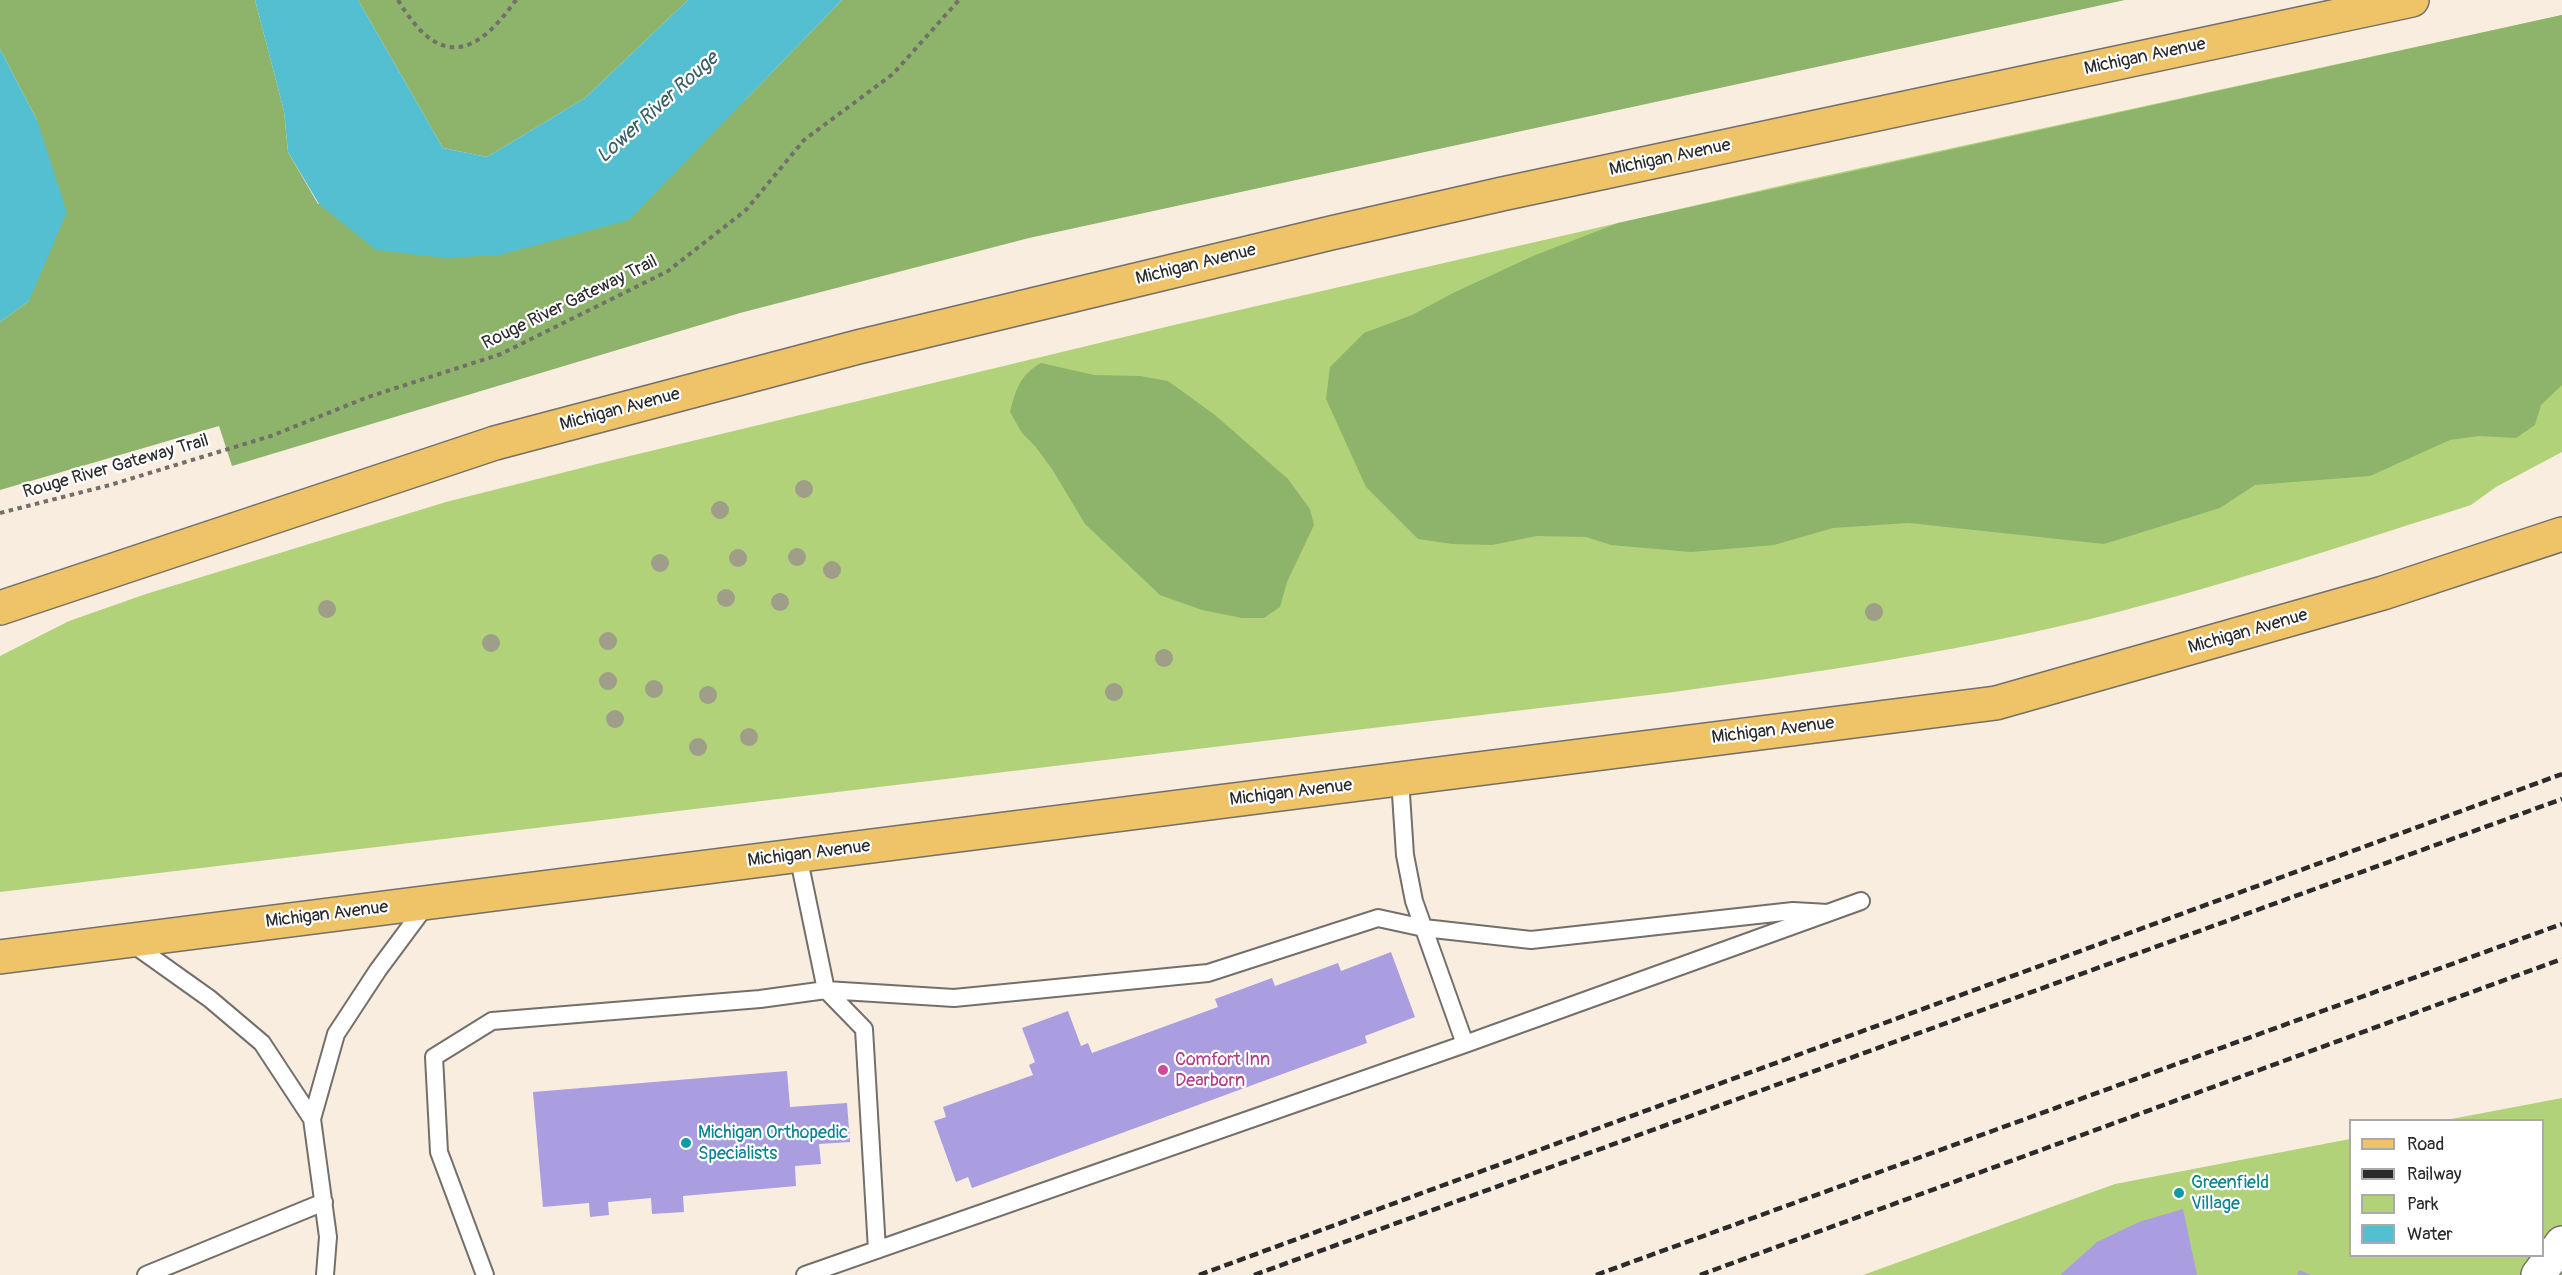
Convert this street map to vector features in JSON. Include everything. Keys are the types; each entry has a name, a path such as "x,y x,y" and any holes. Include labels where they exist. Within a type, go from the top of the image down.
{"main road":[{"name":"Michigan Avenue","path":"0,608 495,443 858,347 1319,235 1502,194 2412,0"},
{"name":"Michigan Avenue","path":"0,957 1996,703 2383,593 2562,534"}],"street":[{"path":"2538,1275 2562,1243"}],"lane":[{"path":"1400,779 1406,855 1414,901 1465,1044"},
{"path":"798,855 826,990 864,1029 878,1250"},
{"path":"805,1275 1465,1044 1861,901"},
{"path":"325,1275 328,1237 312,1119 336,1034 378,970 429,902"},
{"path":"485,1275 439,1152 434,1057 492,1021 760,999 826,990 954,998 1208,973 1378,918 1424,928 1531,940 1793,911 1828,913"},
{"path":"127,940 210,999 262,1043 312,1119"},
{"path":"146,1275 324,1202"}],"path":[{"path":"398,0 422,33 444,48 473,45 502,20 516,0"},
{"name":"Rouge River Gateway Trail","path":"0,513 110,485 271,436 368,397 501,354 668,271 746,210 804,140 893,74 959,0"}],"green space":[{"path":"0,0 255,0 284,111 288,152 318,204 745,100 842,0 2125,0 1029,238 740,313 232,466 219,426 0,490 0,322 29,301 37,120 0,49"},
{"path":"358,0 688,0 585,98 487,157 443,148"},
{"path":"2562,15 2562,452 2496,487 2471,505 2235,579 2116,612 1996,640 1835,669 1674,692 0,892 0,656 69,621 146,594 446,502 1174,325 1801,181"},
{"path":"2562,15 2562,385 2541,405 2535,425 2516,438 2479,436 2450,440 2370,476 2255,485 2220,508 2104,544 1909,523 1833,528 1774,545 1691,552 1611,545 1586,537 1537,536 1492,545 1452,544 1418,539 1366,487 1326,399 1330,367 1364,333 1412,315 1453,293 1533,256 1618,223"},
{"path":"1041,363 1094,375 1140,376 1168,381 1215,415 1288,479 1310,509 1314,525 1287,582 1280,607 1264,618 1242,618 1202,610 1160,595 1085,524 1052,469 1022,433 1010,412 1020,383 1028,372"},
{"path":"2562,1098 2562,1275 1863,1275 2115,1184 2349,1139 2349,1257 2544,1257 2544,1119 2451,1119"}],"water":[{"name":"Lower River Rouge","path":"255,0 358,0 443,148 487,157 585,98 688,0 842,0 629,220 500,255 445,258 376,250 319,204 288,152 284,111"},
{"path":"0,49 37,120 67,212 29,301 0,322"}],"building":[{"name":"Comfort Inn Dearborn","path":"1391,952 1415,1017 1365,1036 1367,1043 972,1188 968,1177 956,1182 934,1121 946,1117 943,1107 1033,1075 1029,1065 1035,1062 1022,1028 1068,1011 1081,1046 1088,1043 1092,1053 1218,1007 1215,999 1272,978 1275,986 1338,963 1341,971"},
{"name":"Michigan Orthopedic Specialists","path":"787,1071 790,1107 847,1103 850,1142 819,1144 821,1164 795,1166 796,1186 683,1196 684,1212 652,1214 651,1198 608,1202 609,1215 590,1217 589,1203 543,1207 533,1092"},
{"path":"2183,1209 2197,1275 2060,1275 2097,1242 2139,1222"},
{"path":"2299,1270 2311,1275 2297,1275"}],"railway":[{"path":"1199,1275 2562,774"},
{"path":"1254,1275 2562,799"},
{"path":"1596,1275 2562,924"},
{"path":"1700,1275 2562,959"}],"place":[{"name":"Comfort Inn Dearborn","path":"1163,1070"},
{"name":"Michigan Orthopedic Specialists","path":"686,1143"},
{"name":"Greenfield Village","path":"2179,1193"}]}
